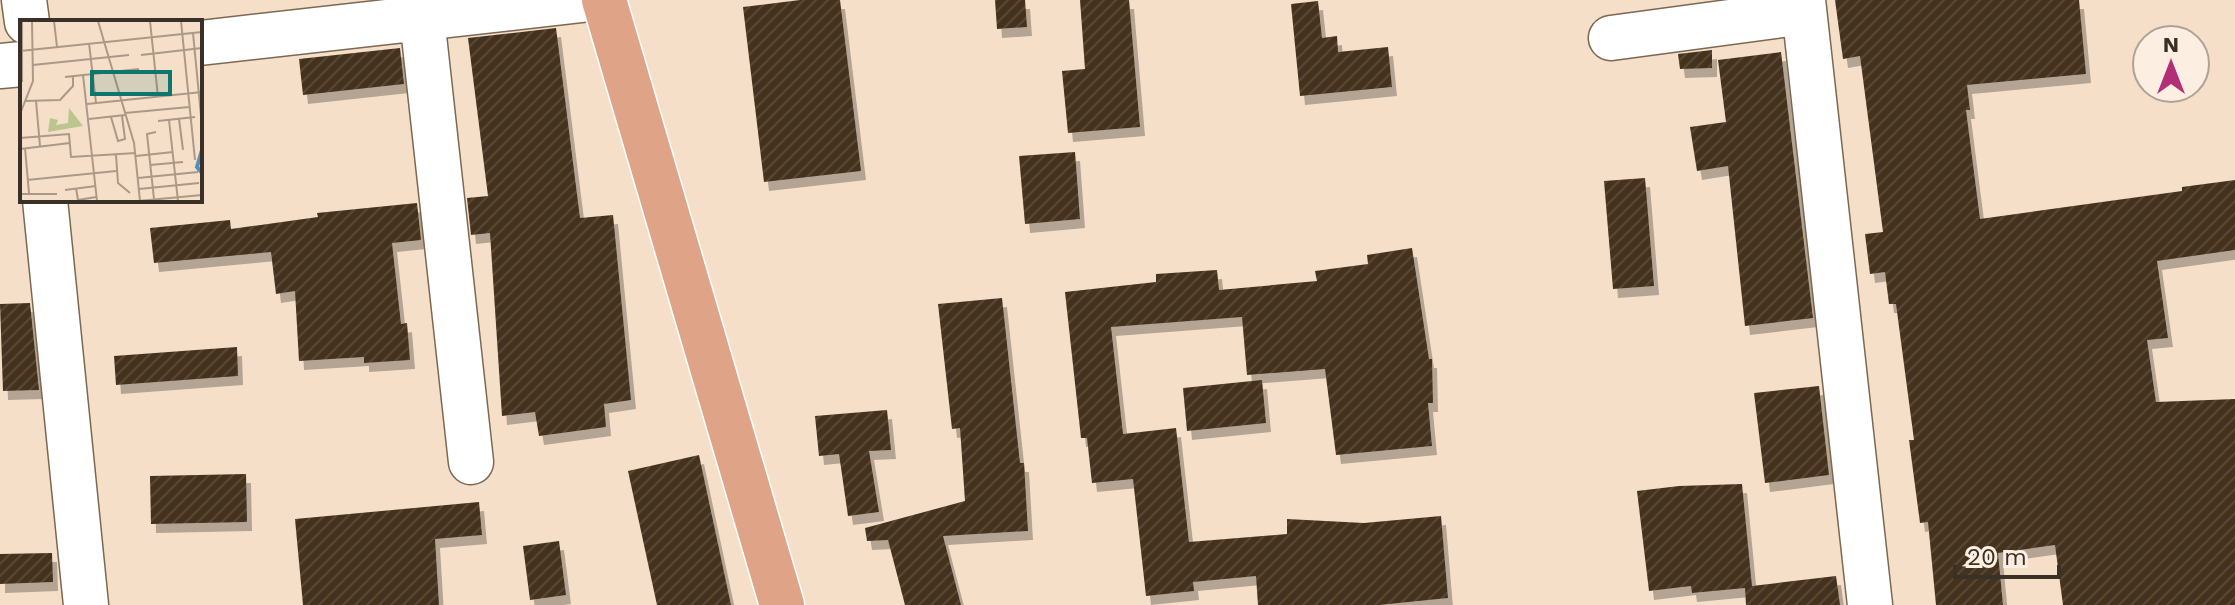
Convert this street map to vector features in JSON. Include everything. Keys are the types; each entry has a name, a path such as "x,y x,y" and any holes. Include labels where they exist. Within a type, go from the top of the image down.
{"main road":[{"path":"604,0 782,605"}],"street":[{"path":"24,0 27,20"},
{"path":"202,43 582,0"},
{"path":"1611,38 1804,6 1870,605"},
{"path":"422,18 471,462"},
{"path":"0,66 20,64"},
{"path":"45,202 86,605"}],"building":[{"path":"800,0 840,0 861,171 764,182 743,7"},
{"path":"995,0 1025,0 1027,27 997,29"},
{"path":"1080,0 1129,0 1140,127 1068,133 1062,71 1085,69"},
{"path":"1835,0 2079,0 2086,74 1967,85 1970,110 1966,110 1980,219 2182,191 2182,187 2235,180 2235,250 2157,261 2168,338 2147,340 2156,402 2235,399 2235,605 2063,605 2055,545 1998,553 2003,605 1936,605 1928,522 1920,523 1909,440 1914,440 1896,304 1889,304 1885,272 1870,274 1865,234 1883,232 1860,56 1843,59"},
{"path":"1318,1 1322,38 1337,36 1338,52 1388,47 1392,87 1300,96 1291,4"},
{"path":"556,28 580,218 613,215 631,400 604,404 606,427 539,436 535,412 502,416 490,233 471,235 467,198 488,196 468,38"},
{"path":"400,48 404,84 303,95 299,59"},
{"path":"1712,50 1712,68 1680,69 1678,54"},
{"path":"1781,52 1813,318 1745,326 1728,166 1697,171 1690,127 1726,122 1718,60"},
{"path":"1075,152 1080,219 1025,224 1019,156"},
{"path":"1645,178 1654,286 1613,289 1604,181"},
{"path":"417,203 421,240 392,243 401,324 407,323 410,360 364,363 364,357 299,361 295,291 276,294 271,252 154,263 150,228 230,220 231,229 318,217 317,213"},
{"path":"1412,248 1429,359 1432,359 1433,403 1428,403 1432,446 1336,455 1325,369 1247,375 1242,317 1111,327 1123,434 1176,428 1189,542 1287,534 1287,519 1364,523 1441,516 1448,598 1379,605 1258,605 1256,576 1193,582 1194,591 1146,596 1133,479 1092,483 1087,438 1081,438 1065,292 1156,282 1156,274 1217,270 1219,290 1317,281 1315,271 1368,264 1367,255"},
{"path":"1002,298 1020,463 1024,463 1028,531 943,536 961,605 905,605 888,540 867,541 865,528 965,501 960,428 952,429 938,304"},
{"path":"30,303 39,390 3,391 0,304"},
{"path":"237,347 238,376 116,385 114,356"},
{"path":"1262,380 1266,423 1187,431 1183,388"},
{"path":"1819,386 1829,475 1765,483 1754,393"},
{"path":"887,410 891,450 869,451 879,512 848,516 839,454 819,456 815,416"},
{"path":"699,455 731,605 657,605 628,471"},
{"path":"246,474 247,522 151,524 150,476"},
{"path":"1742,484 1752,586 1836,576 1840,605 1746,605 1745,588 1692,593 1691,586 1649,591 1637,491"},
{"path":"479,502 482,535 435,539 439,605 303,605 295,519"},
{"path":"559,541 566,595 530,600 523,546"},
{"path":"52,553 53,582 0,584 0,554"}]}
